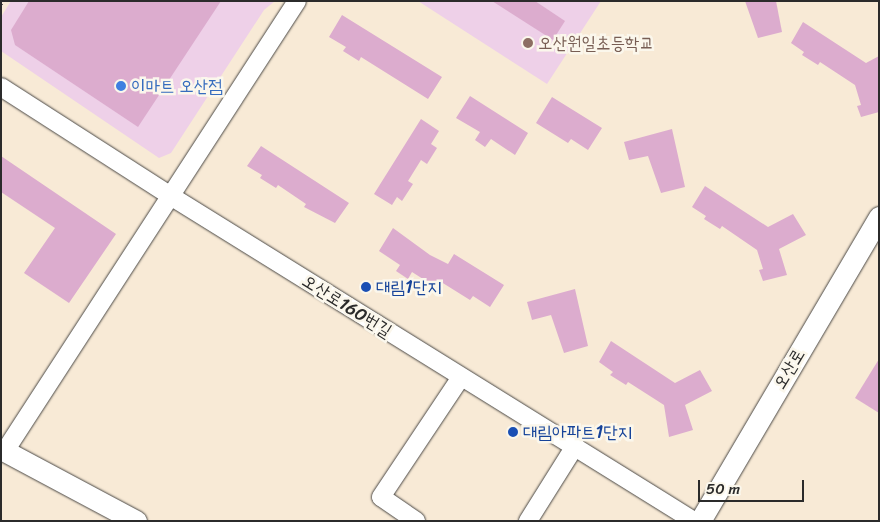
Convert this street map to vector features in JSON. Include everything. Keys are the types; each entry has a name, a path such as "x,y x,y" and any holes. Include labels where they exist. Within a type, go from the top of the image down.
{"street":[{"path":"136,521 3,450 297,1"},
{"name":"오산로160번길","path":"1,87 169,195 694,521"},
{"name":"오산로","path":"700,521 879,217"},
{"path":"416,521 382,497 461,377"},
{"path":"528,521 575,446"}],"shaded area":[{"name":"이마트 오산점","path":"11,1 275,1 264,10 171,153 159,158 1,51 1,17"},
{"name":"오산원일초등학교","path":"418,1 601,1 547,84"}],"building":[{"name":"이마트 오산점","path":"29,1 221,1 138,127 15,45 11,30"},
{"path":"492,1 535,1 565,21 553,40"},
{"path":"745,1 776,1 782,32 758,38"},
{"path":"342,15 442,77 428,99 361,57 359,61 343,51 346,47 329,37"},
{"path":"803,22 866,63 879,56 879,112 861,117 857,106 861,105 855,85 820,62 818,65 802,55 804,52 791,43"},
{"path":"470,96 528,133 515,155 491,139 485,147 475,140 480,132 456,118"},
{"path":"552,97 602,128 588,150 571,139 568,143 536,123"},
{"path":"421,119 439,131 431,144 437,148 427,164 421,160 408,181 413,184 402,201 397,197 392,205 374,194"},
{"path":"672,129 685,187 661,193 648,156 629,160 624,142"},
{"path":"261,146 349,203 335,223 304,207 306,204 278,185 276,188 260,178 262,175 247,166"},
{"path":"1,156 116,234 69,303 24,273 55,228 1,192"},
{"path":"705,186 768,227 793,214 806,235 779,249 787,275 763,281 759,270 763,269 757,250 722,226 720,229 704,219 706,216 692,207"},
{"path":"393,228 430,255 448,264 454,254 504,285 490,307 473,296 470,300 438,280 434,286 412,272 408,279 396,271 400,265 379,251"},
{"path":"575,289 588,346 564,353 551,315 532,320 527,302"},
{"path":"611,341 675,383 700,370 712,391 685,405 693,430 669,437 664,405 628,382 626,385 610,375 613,372 599,362"},
{"path":"879,359 879,413 855,398"}],"place":[{"name":"오산원일초등학교","path":"528,43"},
{"name":"이마트 오산점","path":"121,86"},
{"name":"대림1단지","path":"366,287"},
{"name":"대림아파트1단지","path":"513,432"}]}
